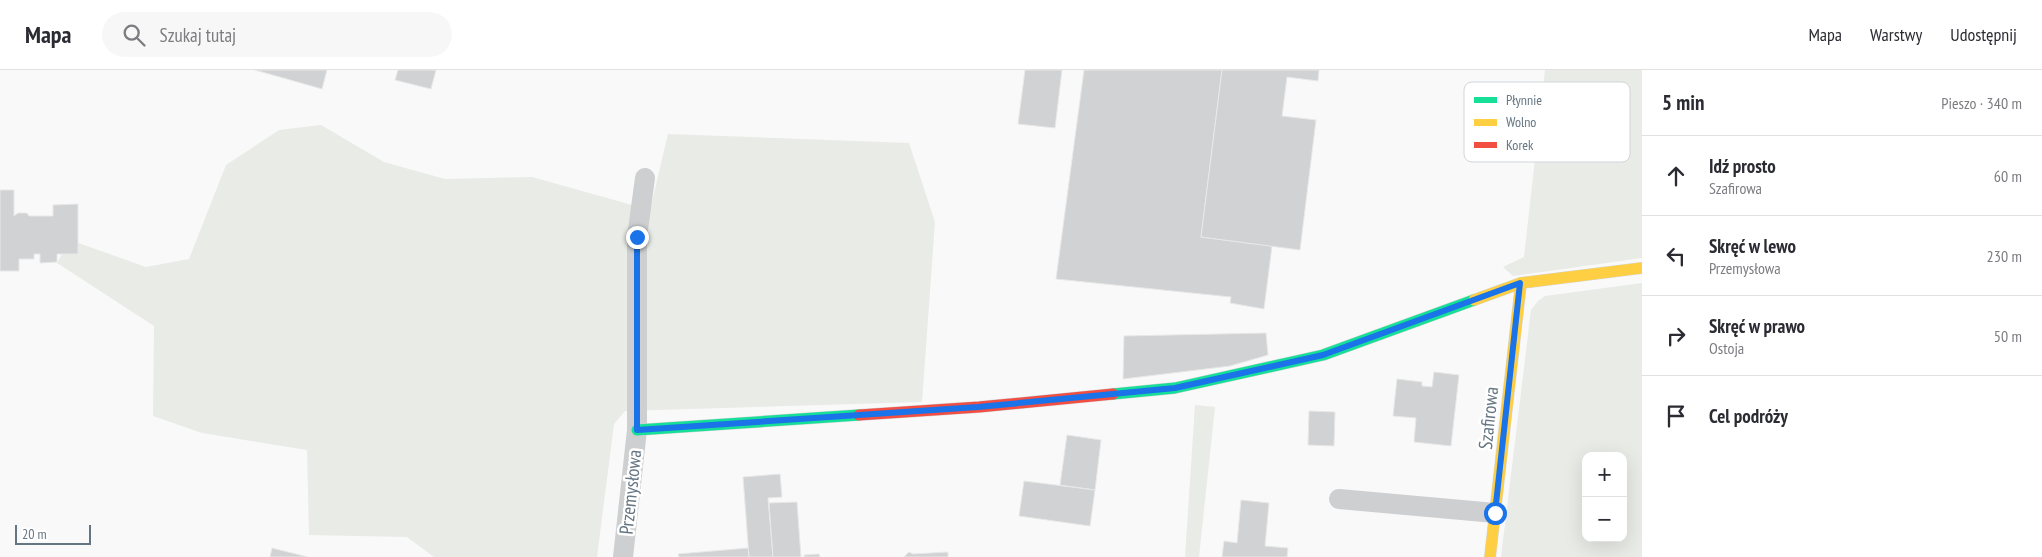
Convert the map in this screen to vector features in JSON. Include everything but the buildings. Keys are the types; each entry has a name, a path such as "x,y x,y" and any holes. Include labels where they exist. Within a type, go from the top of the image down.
{"street":[{"path":"637,430 637,237 645,178"},
{"name":"Przemysłowa","path":"623,557 637,430 978,407 1175,388 1323,355 1520,283 1642,268"},
{"name":"Szafirowa","path":"1490,557 1520,283"},
{"path":"1339,499 1495,513"}],"shaded area":[{"path":"1545,70 1642,70 1642,258 1513,276 1503,267 1524,257 1535,162 1630,162 1630,82 1544,82"},
{"path":"321,125 384,162 445,179 532,177 650,210 668,134 909,143 935,222 922,402 625,411 614,424 597,557 434,557 407,537 309,535 307,450 202,433 153,416 154,326 57,263 70,240 146,267 189,259 226,165 279,130"},
{"path":"1642,283 1642,557 1501,557 1531,310 1545,296"},
{"path":"1195,405 1215,407 1199,557 1185,557"}],"traffic: fast":[{"path":"1113,394 1175,388 1323,355 1474,300"},
{"path":"637,430 859,415"}],"traffic: slow":[{"path":"1474,300 1521,283 1642,268"},
{"path":"1490,557 1521,283"}],"traffic: jam":[{"path":"859,415 979,407 1113,394"}],"route":[{"path":"637,237 637,430 978,407 1175,388 1323,355 1520,283 1495,513"}]}
